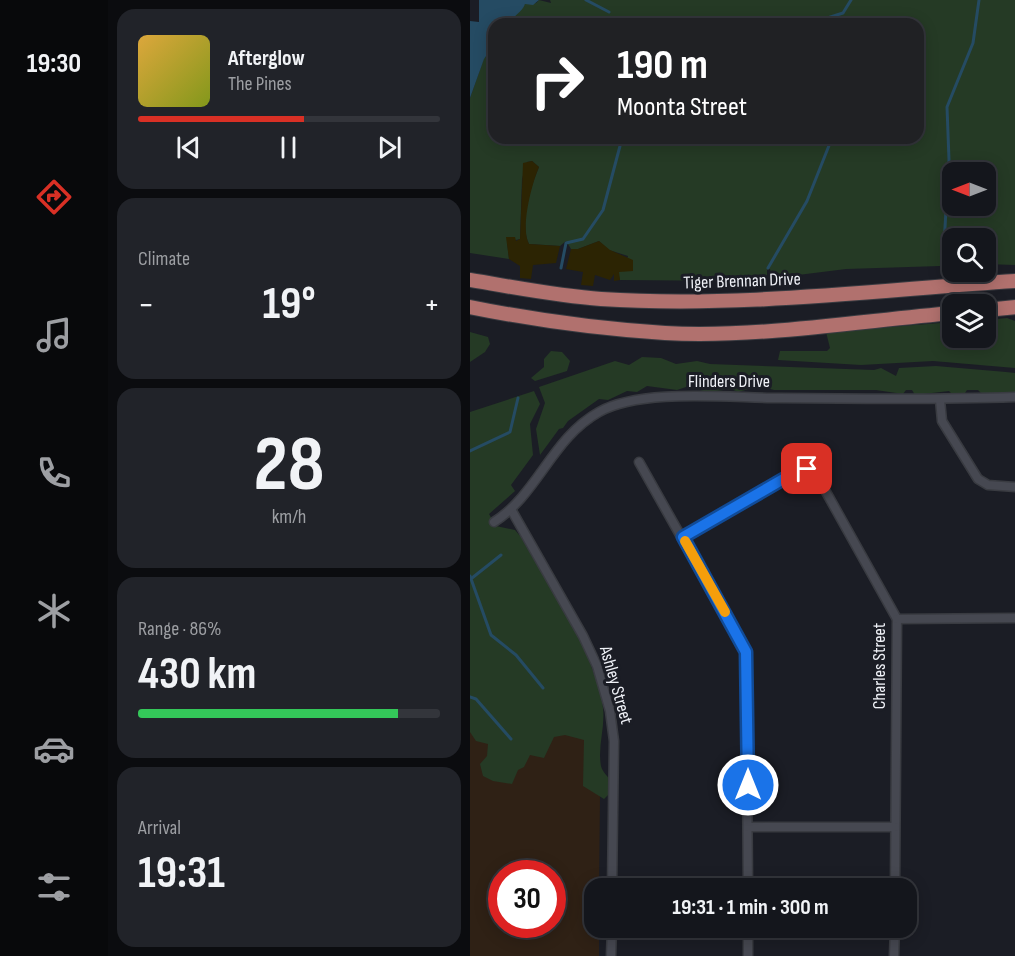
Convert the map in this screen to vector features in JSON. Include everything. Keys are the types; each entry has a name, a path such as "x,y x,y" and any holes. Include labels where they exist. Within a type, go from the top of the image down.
{"main road":[{"name":"Tiger Brennan Drive","path":"470,280 599,299 665,302 742,302 1016,281"},
{"path":"470,307 540,319 666,333 742,332 942,314"},
{"path":"996,309 1016,307"}],"street":[{"path":"996,310 1016,315"},
{"name":"Flinders Drive","path":"494,522 512,511 573,430 602,410 630,402 677,398 940,400 1016,397"},
{"path":"940,400 942,420 978,479 988,485 1016,486"},
{"path":"639,462 746,652 748,878"},
{"name":"Charles Street","path":"683,537 799,470 807,469 816,474 897,619 895,878"},
{"name":"Ashley Street","path":"512,511 591,652 608,705 614,741 612,878"},
{"path":"897,619 1016,618"},
{"path":"748,827 895,827"},
{"path":"611,956 612,938"},
{"path":"748,938 748,956"},
{"path":"894,938 894,956"}],"shaded area":[{"path":"470,724 590,727 600,797 599,878 584,878 584,938 599,938 599,956 470,956"}],"green space":[{"path":"539,0 551,3 550,0 1015,0 1015,265 996,264 996,228 942,228 940,266 846,269 798,275 794,279 772,280 770,269 767,270 767,278 743,281 620,280 618,272 625,269 628,256 609,250 599,241 578,249 571,249 566,241 560,246 529,244 526,236 526,216 539,167 532,161 527,162 522,179 520,239 507,242 509,259 470,253 470,98 488,52 488,144 924,144 924,18 513,18 525,4 536,3"},
{"path":"1007,318 1015,321 1015,368 933,361 861,365 778,360 780,351 827,351 830,348 826,332 942,323 942,348 996,348 996,319"},
{"path":"470,332 488,337 490,344 485,352 470,362"},
{"path":"551,351 562,352 570,361 567,371 535,381 531,378 544,367 544,359"},
{"path":"642,357 661,358 676,364 697,361 710,364 874,370 881,368 896,376 899,368 936,366 1006,372 1015,373 1015,395 1011,396 1005,392 996,397 984,396 978,390 967,390 963,396 954,396 949,391 915,395 912,390 906,390 903,394 876,390 774,390 760,386 738,392 731,389 708,392 686,387 677,390 647,386 637,392 627,391 608,400 599,399 559,429 540,455 536,429 545,403 539,387 615,361 629,365"},
{"path":"534,391 540,404 530,424 533,455 511,485 515,491 489,514 496,526 515,530 521,537 568,617 588,659 603,710 600,758 602,768 611,781 611,792 604,799 583,786 584,740 565,735 554,737 544,758 530,755 524,767 518,770 512,784 493,781 483,776 480,764 487,756 488,744 476,741 470,732 470,412"}],"sand":[{"path":"532,161 539,167 526,217 529,244 560,246 556,263 533,265 531,279 520,278 520,266 509,259 506,237 515,237 516,241 520,239 523,163"},
{"path":"599,241 610,250 633,260 633,271 619,272 620,280 614,281 614,274 610,280 595,275 593,286 581,285 583,272 566,269 571,249 578,249"}],"water":[{"path":"479,0 539,0 533,5 525,4 514,18 488,18 488,53 470,98 470,21 479,22"}],"waterway":[{"path":"586,0 609,12"},
{"path":"827,18 843,13 851,0"},
{"path":"945,228 949,160 947,107 973,43 979,0"},
{"path":"561,268 566,243 583,239 603,210 619,144"},
{"path":"768,268 807,201 830,144"},
{"path":"470,451 510,432 518,398"},
{"path":"472,578 501,555"},
{"path":"470,576 491,635 516,655 543,688"},
{"path":"470,697 476,699 511,739"}],"slow traffic":[{"path":"685,541 725,612"}],"route":[{"path":"748,785 746,652 683,537 799,470 807,469"}]}
